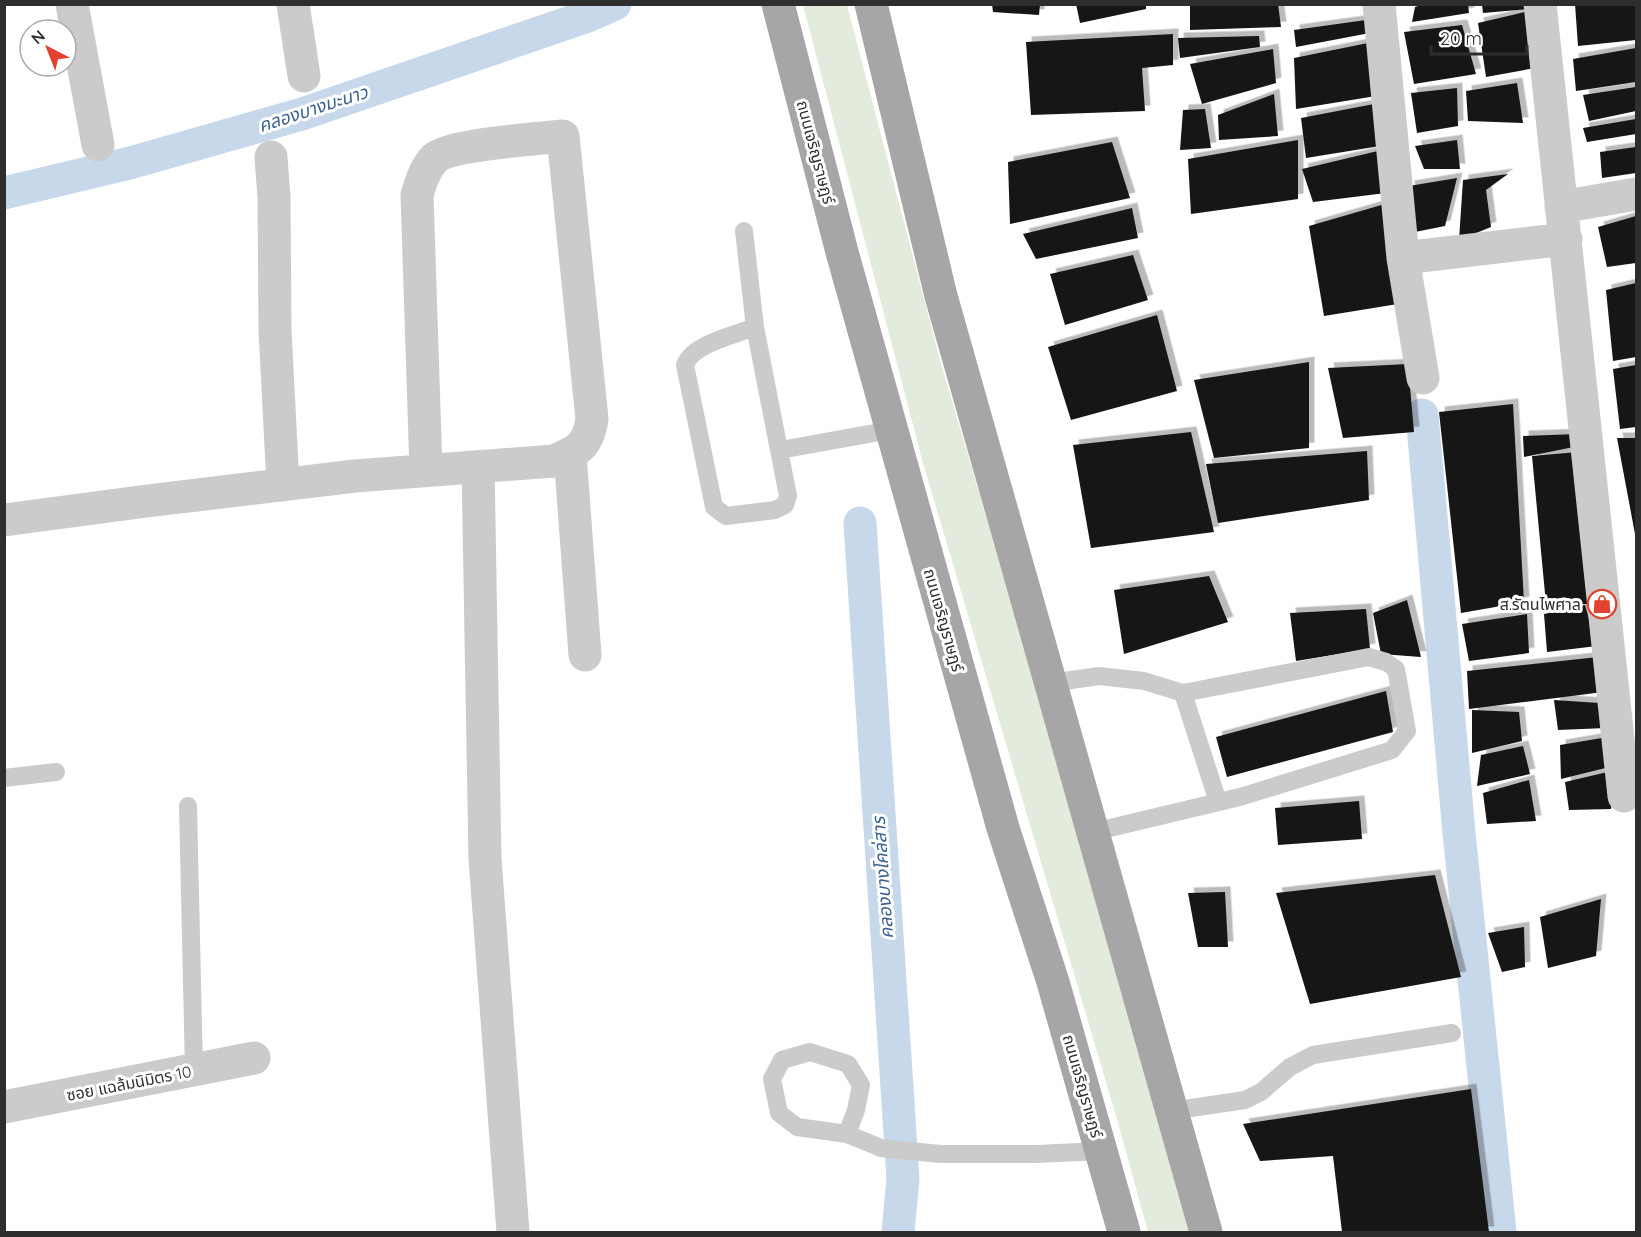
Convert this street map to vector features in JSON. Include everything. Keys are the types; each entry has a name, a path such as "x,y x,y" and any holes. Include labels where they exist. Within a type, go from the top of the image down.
{"main road":[{"name":"ถนนเจริญราษฎร์","path":"778,4 842,252 1003,828 1053,982 1124,1233"},
{"path":"871,4 941,296 1206,1233"}],"street":[{"path":"72,4 98,145"},
{"path":"292,4 304,76"},
{"path":"1379,4 1403,258 1423,378"},
{"path":"1540,4 1624,796"},
{"path":"4,520 283,485 426,470 554,461 583,446 590,433 592,419 563,136 469,146 436,157 423,175 417,195 426,470"},
{"path":"271,157 274,197 275,330 283,485"},
{"path":"1403,258 1564,223 1636,194"},
{"path":"570,454 585,656"},
{"path":"478,467 485,859 513,1233"},
{"name":"ซอย แฉล้มนิมิตร 10","path":"4,1107 254,1058"}],"lane":[{"path":"744,231 755,327 788,496 785,505 775,510 726,516 714,507 685,365 687,359 697,350 755,327"},
{"path":"780,450 891,430"},
{"path":"1051,682 1099,676 1144,681 1183,693 1369,657 1386,662 1396,669 1407,731 1392,750 1285,784 1093,832"},
{"path":"1183,693 1218,802"},
{"path":"4,778 56,772"},
{"path":"188,806 194,1070"},
{"path":"1171,1111 1245,1100 1261,1092 1290,1067 1313,1055 1452,1033"},
{"path":"847,1134 856,1110 861,1085 848,1064 810,1052 782,1060 772,1079 779,1113 796,1127 847,1134 881,1148 940,1154 1101,1151"}],"green space":[{"path":"803,5 847,5 940,360 1196,1232 1148,1232 1119,1126 923,463"}],"building":[{"path":"992,4 1040,4 1039,15 993,12"},
{"path":"1076,4 1146,4 1146,9 1080,23"},
{"path":"1190,4 1278,4 1281,27 1190,30"},
{"path":"1424,4 1468,4 1469,13 1412,22 1415,7"},
{"path":"1482,4 1528,4 1528,9 1483,13"},
{"path":"1575,4 1636,4 1636,40 1578,46"},
{"path":"1529,11 1535,68 1486,77 1478,23"},
{"path":"1366,20 1370,33 1296,47 1294,30"},
{"path":"1462,25 1476,74 1414,84 1404,32"},
{"path":"1173,34 1173,65 1142,68 1145,111 1031,115 1026,42"},
{"path":"1259,36 1260,47 1180,58 1178,38"},
{"path":"1368,43 1376,96 1296,109 1294,58"},
{"path":"1636,48 1636,82 1576,91 1573,59"},
{"path":"1273,49 1276,83 1202,104 1190,64"},
{"path":"1517,83 1523,123 1468,121 1466,91"},
{"path":"1636,87 1636,111 1589,121 1583,95"},
{"path":"1457,88 1458,126 1417,133 1411,93"},
{"path":"1274,94 1278,136 1219,140 1218,115"},
{"path":"1374,104 1380,146 1306,158 1301,118"},
{"path":"1205,109 1211,148 1180,150 1183,110"},
{"path":"1636,119 1636,134 1587,142 1583,128"},
{"path":"1298,140 1298,199 1191,214 1188,159"},
{"path":"1457,140 1460,169 1424,169 1415,146"},
{"path":"1112,142 1130,198 1010,224 1008,162"},
{"path":"1636,147 1636,173 1602,178 1600,152"},
{"path":"1382,150 1386,193 1313,202 1302,169"},
{"path":"1508,174 1486,190 1491,227 1459,240 1463,180"},
{"path":"1457,178 1445,226 1415,232 1409,186"},
{"path":"1385,204 1404,303 1324,316 1309,226"},
{"path":"1132,208 1138,238 1036,259 1023,234"},
{"path":"1636,216 1636,263 1607,267 1598,227"},
{"path":"1133,255 1148,300 1065,325 1050,274"},
{"path":"1636,283 1636,357 1613,361 1606,290"},
{"path":"1157,315 1177,391 1071,420 1048,347"},
{"path":"1309,362 1309,448 1214,458 1194,380"},
{"path":"1408,364 1414,432 1343,438 1328,368"},
{"path":"1636,365 1636,427 1620,429 1613,369"},
{"path":"1513,404 1524,602 1461,613 1439,412"},
{"path":"1191,432 1214,532 1091,548 1073,445"},
{"path":"1578,434 1579,446 1524,457 1523,436"},
{"path":"1617,438 1636,438 1636,534 1635,534"},
{"path":"1367,451 1369,500 1218,523 1206,464"},
{"path":"1578,452 1602,604 1546,604 1532,456"},
{"path":"1209,576 1228,622 1124,654 1114,590"},
{"path":"1407,600 1421,657 1381,654 1373,613"},
{"path":"1585,605 1597,646 1547,652 1544,614"},
{"path":"1366,609 1370,649 1296,661 1290,613"},
{"path":"1527,614 1529,653 1469,661 1462,624"},
{"path":"1598,657 1603,692 1469,709 1467,671"},
{"path":"1386,691 1393,732 1227,777 1216,737"},
{"path":"1554,700 1599,703 1606,728 1558,730"},
{"path":"1472,710 1519,712 1522,741 1472,753"},
{"path":"1608,737 1610,767 1561,779 1560,745"},
{"path":"1523,746 1530,774 1477,786 1481,755"},
{"path":"1616,770 1611,809 1569,810 1565,782"},
{"path":"1529,780 1536,821 1487,824 1483,793"},
{"path":"1359,801 1362,839 1278,845 1275,808"},
{"path":"1435,875 1461,977 1310,1004 1276,893"},
{"path":"1225,892 1228,947 1198,947 1188,893"},
{"path":"1601,899 1596,956 1548,968 1540,917"},
{"path":"1524,927 1525,967 1502,972 1488,933"},
{"path":"1471,1089 1489,1232 1342,1232 1333,1156 1260,1161 1243,1124"}],"waterway":[{"name":"คลองบางมะนาว","path":"4,193 130,163 302,114 588,16 615,4"},
{"path":"1422,415 1459,833 1500,1232"},
{"name":"คลองบางโคล่สาร","path":"860,523 903,1179 898,1232"}],"place":[{"name":"ส.รัตนไพศาล","path":"1602,604"}]}
